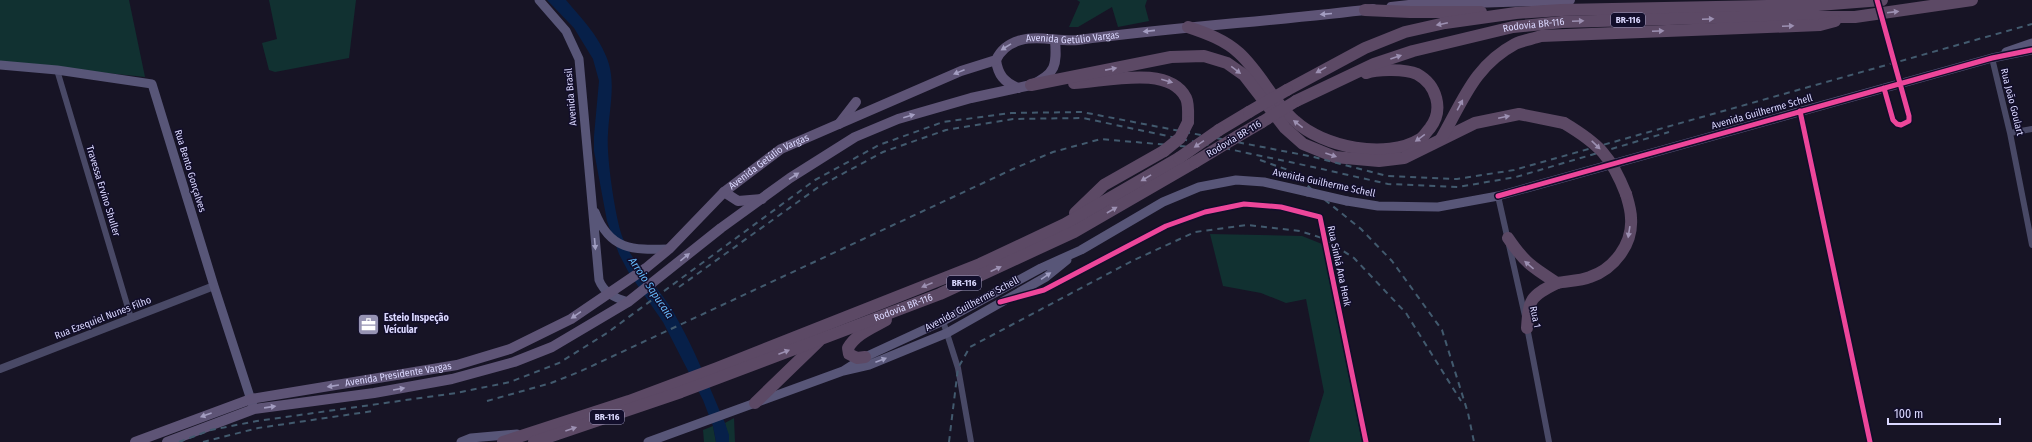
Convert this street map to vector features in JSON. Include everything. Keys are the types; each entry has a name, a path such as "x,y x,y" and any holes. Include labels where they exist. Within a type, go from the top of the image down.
{"highway":[{"name":"BR-116","path":"1704,7 1721,0"},
{"name":"Rodovia BR-116","path":"503,442 532,437 629,401 678,388 980,264 1065,224 1179,158 1219,130 1287,90 1366,48 1405,32 1445,23 1516,13 1627,8 1818,5 1882,0"},
{"name":"Rodovia BR-116","path":"719,372 823,337 916,303 1074,232 1195,162 1296,101 1374,64 1412,51 1513,27 1562,22 1740,17 1855,16 1972,0"},
{"name":"BR-116","path":"1365,10 1516,13"},
{"name":"BR-116","path":"1442,139 1476,76 1490,60 1516,44 1541,36 1820,25 1855,16"},
{"name":"BR-116","path":"1188,27 1214,36 1238,52 1257,73 1294,121 1310,133 1334,142 1366,150 1399,148 1421,139 1435,121 1439,103 1430,86 1417,74 1395,70 1369,72 1333,84"},
{"path":"1031,85 1171,57 1204,56 1227,63 1244,75 1286,128 1303,144 1335,157 1379,161 1404,158 1475,123 1519,114 1564,123 1588,137 1607,156 1617,171 1626,194 1631,218 1629,238 1621,253 1609,267 1590,277 1557,283 1537,292 1528,306 1527,328"},
{"name":"BR-116","path":"1031,85 1148,77 1173,82 1187,98 1188,122 1180,138 1164,150 1104,185 1065,224"},
{"path":"1508,238 1521,258 1531,267 1557,283"},
{"path":"866,357 857,358 849,354 848,348 851,343 858,336 916,303"},
{"name":"BR-116","path":"755,403 823,337"}],"main road":[{"name":"Avenida Brasil","path":"539,0 566,31 579,60 599,280 608,294"},
{"name":"Avenida Getúlio Vargas","path":"646,268 669,249 724,192 781,149 961,71 996,60 1000,51 1021,40 1036,38 1072,40 1410,5 1570,0"},
{"path":"724,192 738,201 762,199 790,178 855,137 905,117 971,98 1031,85 1039,81 1053,67 1056,60 1055,40"},
{"name":"Avenida Guilherme Schell","path":"1992,58 2032,43"},
{"name":"Avenida Guilherme Schell","path":"843,371 866,357 943,321 1041,268 1081,250 1163,202 1199,187 1236,180 1264,182 1347,201 1378,206 1438,207 1498,196 1992,58 2032,50"},
{"path":"996,60 1001,77 1007,84 1018,88"},
{"name":"Rua Bento Gonçalves","path":"0,65 57,70 152,84 214,286 254,409"},
{"path":"838,125 856,102"},
{"name":"Avenida Presidente Vargas","path":"167,442 254,409 381,392 452,379 533,356 552,348 629,301 655,282 721,228 762,199"},
{"name":"Avenida Brasil","path":"592,205 600,224 612,238 619,243 637,250 669,249"},
{"name":"Avenida Guilherme Schell","path":"648,442 843,371 869,365 947,333 1046,277 1081,250"},
{"name":"Avenida Presidente Vargas","path":"135,442 251,398 379,379 457,365 487,357 528,342 571,319 646,268"},
{"path":"995,292 1000,302"},
{"path":"608,294 629,301"},
{"path":"528,342 533,356"},
{"path":"379,379 381,392"},
{"name":"Rodovia BR-116","path":"460,442 471,438 532,437"}],"street":[{"name":"Rua João Goulart","path":"1992,58 2010,133 2032,245"},
{"name":"Travessa Ervino Shuller","path":"57,70 131,318"},
{"path":"2010,133 2032,129"},
{"name":"Rua 1","path":"1498,196 1527,328 1549,442"},
{"name":"Rua Sinhá Ana Henk","path":"1000,302 1044,290 1166,226 1205,212 1244,204 1281,207 1320,217 1366,442"},
{"name":"Rua Ezequiel Nunes Filho","path":"0,369 214,286"},
{"path":"943,321 958,368 971,442"}],"green space":[{"path":"0,0 129,0 145,77 0,62"},
{"path":"269,0 356,0 349,58 275,72 269,70 262,43 277,39"},
{"path":"1077,0 1147,0 1145,6 1149,21 1118,27 1112,7 1078,27 1069,27 1080,2"},
{"path":"1210,234 1302,236 1322,244 1362,442 1309,442 1324,392 1306,299 1286,303 1261,293 1223,286"},
{"path":"734,418 735,442 729,442 725,423"},
{"path":"713,426 716,442 704,442 703,430"}],"water":[{"name":"Arroio Sapucaia","path":"547,0 566,0 593,33 606,56 612,85 608,134 608,156 619,227 626,246 632,256 665,299 686,336 725,423 729,435 729,442 716,442 713,426 703,400 663,322 629,273 619,254 607,221 594,151 599,81 593,59 574,28"}],"railway":[{"path":"179,442 211,430 257,421 456,393 510,382 559,363 607,333 815,180 879,145 943,122 1011,113 1082,112 1314,157 1387,176 1457,179 1514,170 2032,24"},
{"path":"679,287 820,186 883,152 946,130 1013,119 1083,118 1388,184 1458,187 1516,177 1669,132"},
{"path":"487,401 551,383 579,372 1013,169 1053,152 1101,139 1202,148"},
{"path":"1260,160 1288,170 1361,229 1392,261 1442,330 1468,413 1474,442"},
{"path":"949,442 958,368 970,347 1132,261 1195,232 1247,225 1300,231 1325,239 1354,258 1406,313 1461,401"},
{"path":"203,442 258,428 373,411"}],"cycle path":[{"path":"1877,0 1909,116 1909,121 1901,125 1897,124 1893,120 1884,88"},
{"path":"1498,196 1992,58 2032,50"},
{"path":"1800,111 1870,442"},
{"path":"1000,302 1044,290 1166,226 1205,212 1244,204 1281,207 1320,217 1366,442"}],"place":[{"name":"Esteio Inspeção Veícular","path":"368,324"}]}
